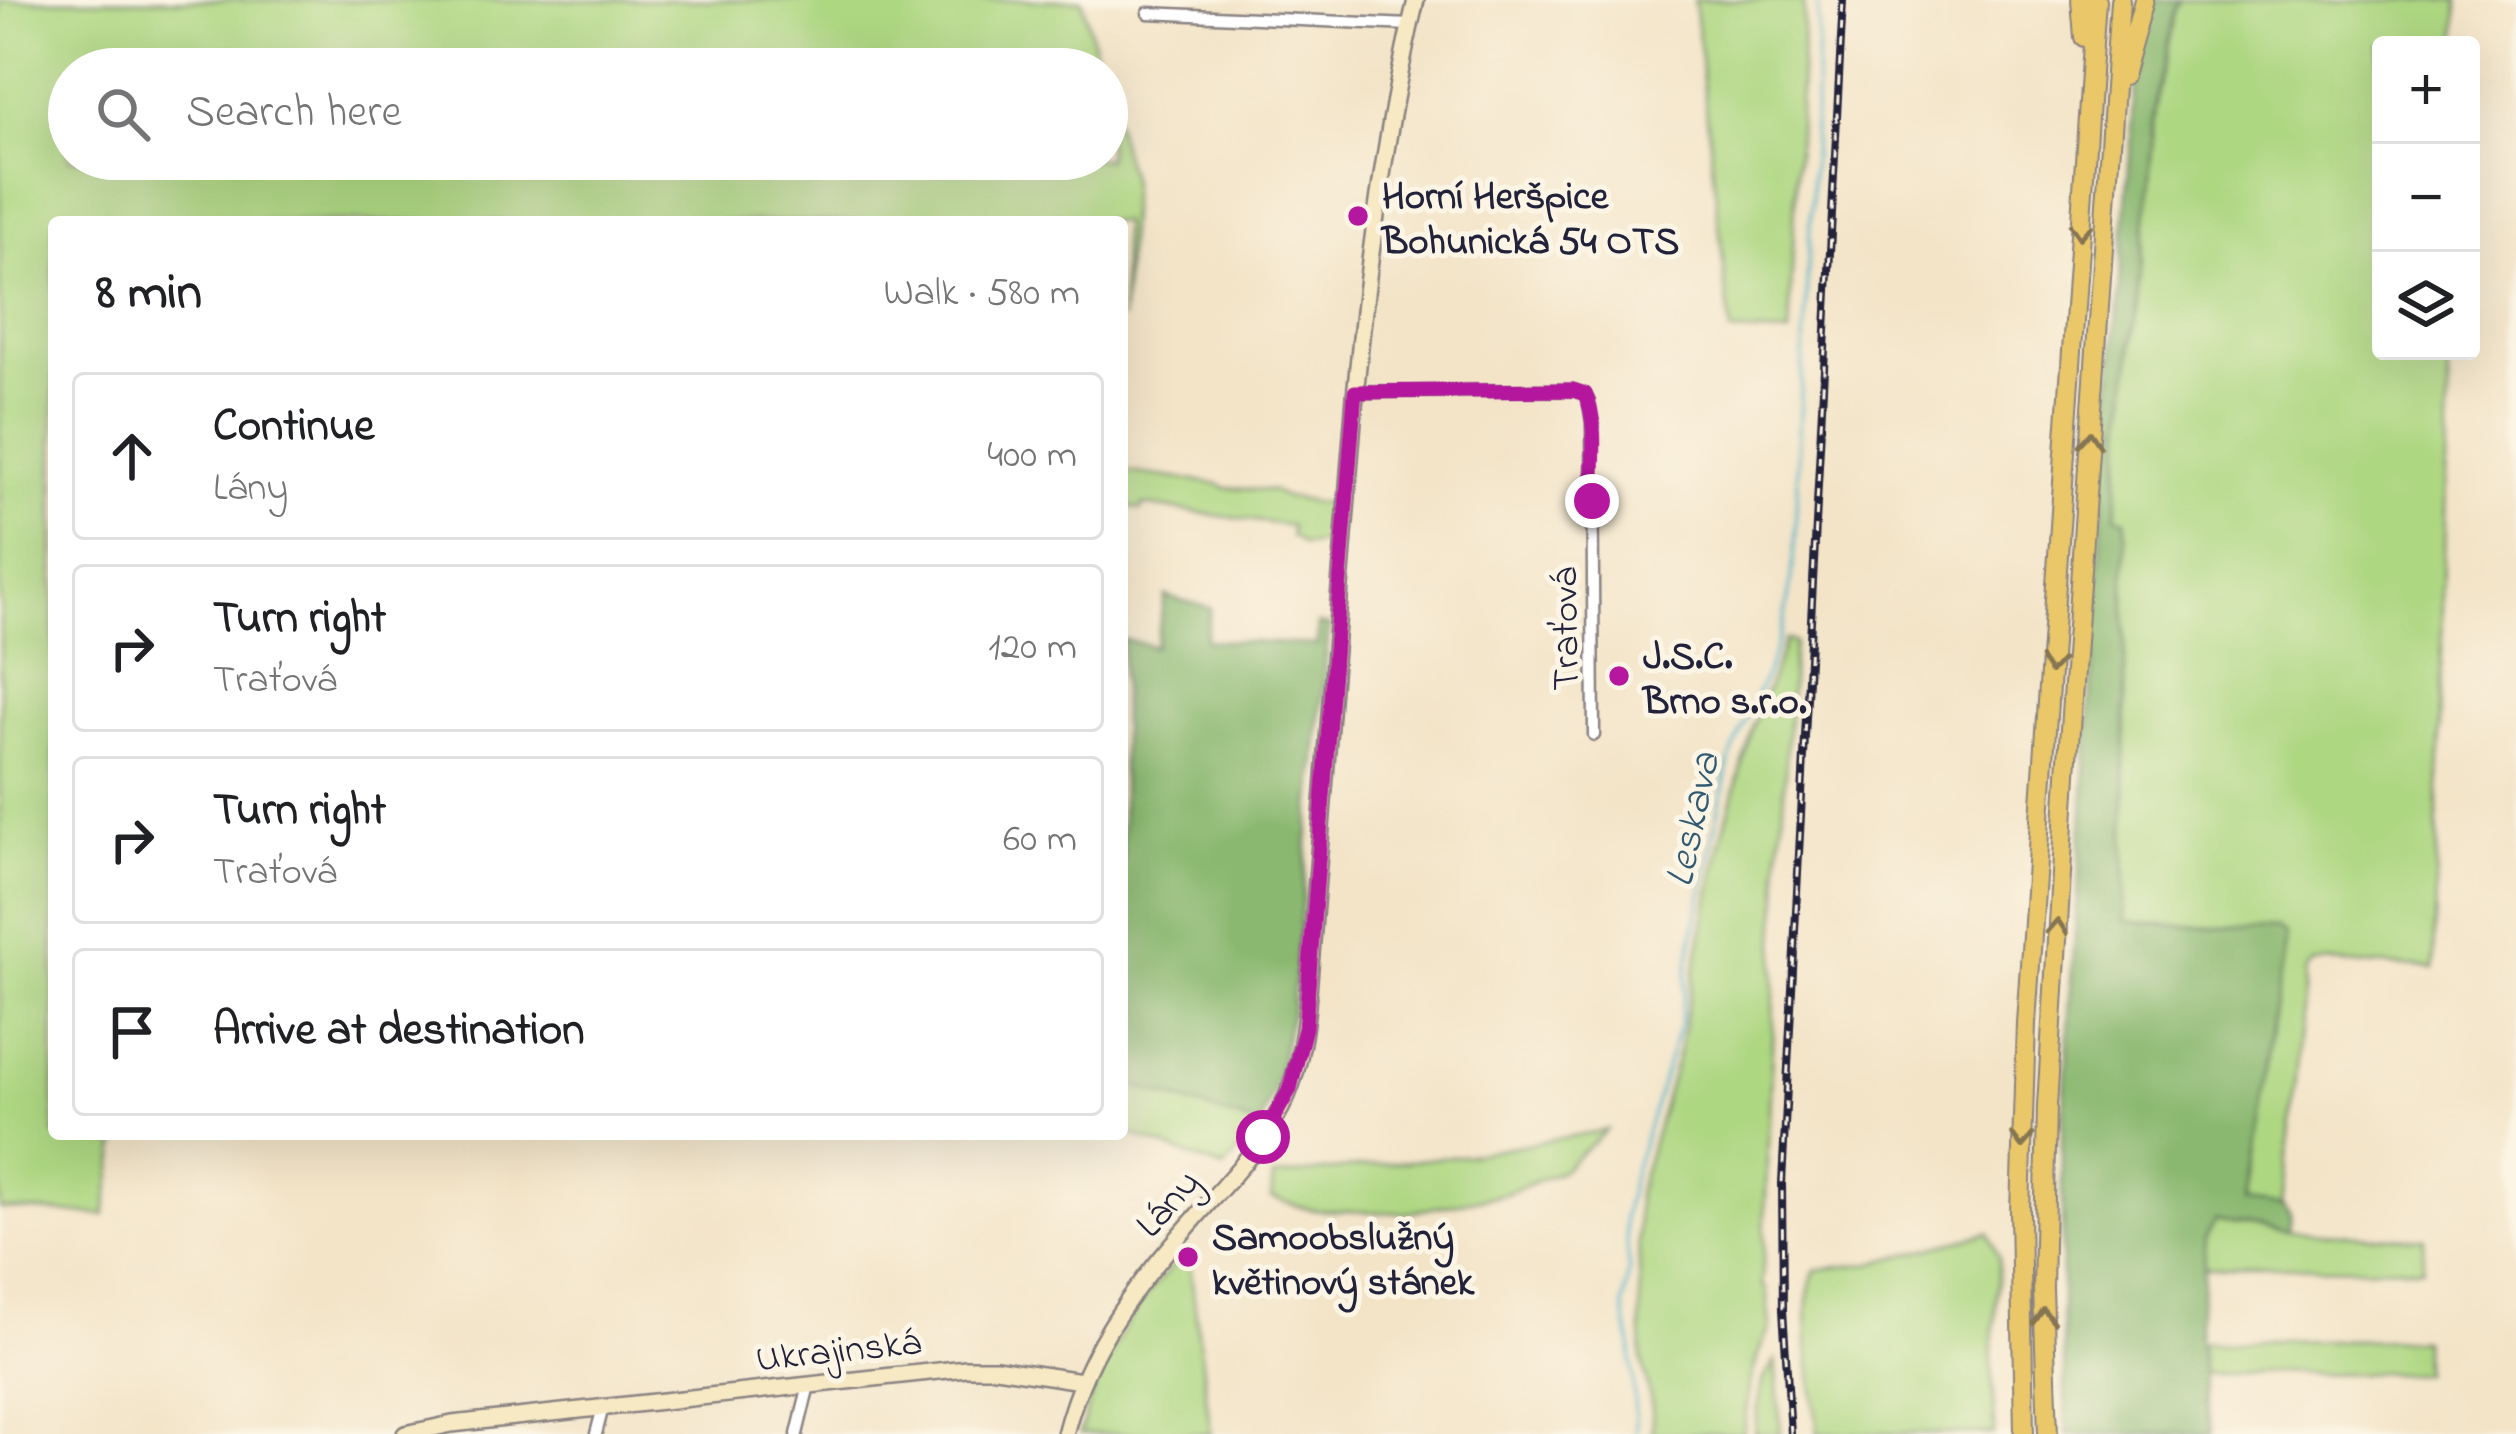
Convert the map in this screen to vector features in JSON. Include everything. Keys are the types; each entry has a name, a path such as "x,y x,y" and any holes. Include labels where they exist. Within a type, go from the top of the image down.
{"highway":[{"path":"2081,0 2089,115"},
{"path":"2024,1434 2020,1213 2026,1023 2096,0"},
{"path":"2048,1434 2043,1289 2047,1106 2120,0"},
{"path":"2112,115 2144,0"}],"street":[{"name":"Lány","path":"1065,1434 1081,1381 1108,1327 1263,1137 1296,1071 1307,1006 1366,293 1382,176 1416,0"},
{"path":"1148,13 1411,25"},
{"name":"Traťová","path":"1355,392 1573,390 1585,394 1592,423 1594,735"},
{"name":"Ukrajinská","path":"405,1434 452,1424 966,1368 1081,1381"},
{"path":"797,1434 809,1385"},
{"path":"596,1434 603,1407"}],"green space":[{"path":"0,0 1082,0 1095,48 48,48 48,180 1128,180 1128,171 1131,182 1128,228 1128,216 48,216 48,1140 118,1140 105,1215 0,1209"},
{"path":"1694,0 1804,0 1789,334 1731,332"},
{"path":"2154,0 2180,0 2157,95 2116,515 2125,518 2125,921 2276,929 2285,936 2245,1200 2282,1205 2289,1215 2287,1231 2216,1220 2205,1238 2201,1336 2209,1434 2067,1434 2062,1138 2124,227 2137,68"},
{"path":"2180,0 2458,0 2457,36 2372,36 2372,360 2449,360 2434,968 2328,962 2311,965 2306,971 2282,1205 2245,1201 2285,936 2276,929 2125,922 2125,518 2116,516 2157,95"},
{"path":"1128,472 1273,491 1330,505 1331,533 1321,543 1304,545 1291,536 1291,526 1143,505 1141,510 1128,506"},
{"path":"1165,596 1211,608 1205,640 1317,645 1318,624 1329,626 1292,1007 1275,1086 1260,1126 1128,1084 1128,640 1155,647"},
{"path":"1786,640 1794,642 1780,849 1762,1287 1766,1288 1770,1327 1749,1388 1743,1434 1652,1434 1642,1359 1637,1195 1678,1054 1720,844 1751,731"},
{"path":"1128,1084 1260,1126 1224,1169 1128,1133"},
{"path":"1607,1130 1561,1171 1505,1194 1406,1213 1311,1210 1271,1198 1273,1177 1470,1154"},
{"path":"2215,1220 2287,1231 2425,1239 2423,1267 2203,1268 2205,1238"},
{"path":"1988,1233 1999,1258 1992,1360 1994,1434 1818,1434 1807,1327 1815,1270 1873,1263"},
{"path":"1188,1251 1211,1434 1080,1434 1097,1383 1121,1335 1152,1290"},
{"path":"2422,1339 2422,1373 2204,1374 2203,1342"},
{"path":"1775,1361 1781,1434 1754,1434 1762,1382"}],"waterway":[{"name":"Leskava","path":"1636,1434 1631,1344 1623,1306 1629,1267 1624,1216 1680,1023 1727,769 1774,654 1789,591 1818,0"}],"railway":[{"path":"1791,1434 1782,1183 1843,0"}],"place":[{"name":"Horní Heršpice Bohunická 54 OTS","path":"1358,216"},
{"name":"J.S.C. Brno s.r.o.","path":"1619,676"},
{"name":"Samoobslužný květinový stánek","path":"1188,1257"}],"route":[{"path":"1263,1137 1290,1089 1305,1028 1355,392 1573,390 1585,394 1592,423 1592,501"}]}
